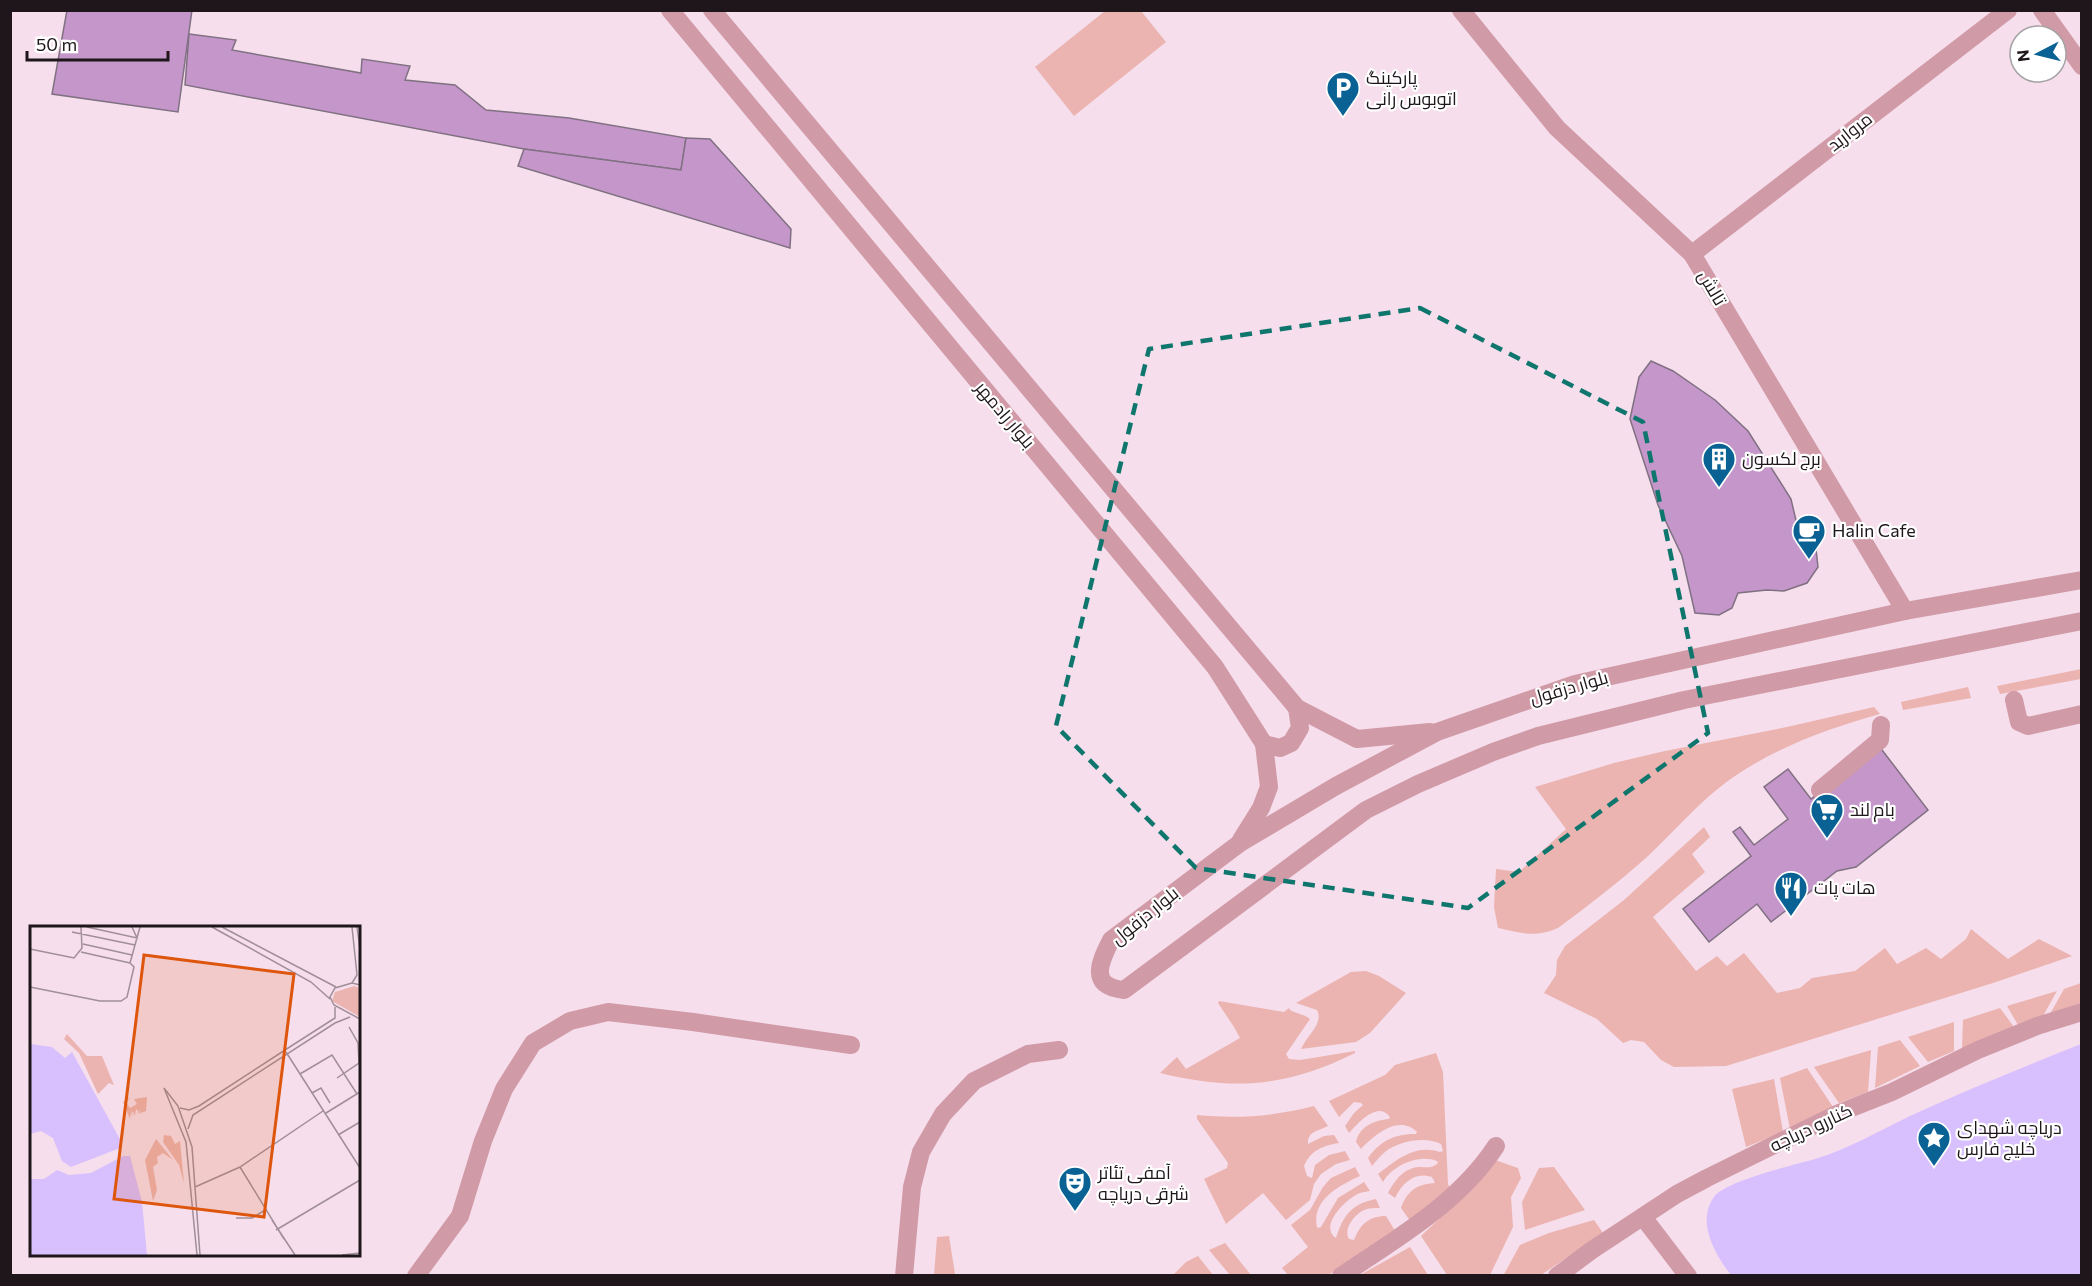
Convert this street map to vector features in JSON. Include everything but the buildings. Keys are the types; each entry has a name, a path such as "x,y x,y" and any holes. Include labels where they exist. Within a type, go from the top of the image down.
{"street":[{"name":"بلوار رادمهر","path":"670,10 1215,667 1264,744 1269,787 1261,808 1239,843"},
{"name":"بلوار رادمهر","path":"712,10 1297,708"},
{"name":"تالش","path":"1461,10 1557,128 1692,254 1905,611"},
{"name":"مروارید","path":"1692,254 2008,10"},
{"path":"2042,10 2082,66"},
{"name":"بلوار دزفول","path":"2082,580 1905,611 1575,684 1437,732 1336,786 1239,843 1112,940 1100,962 1101,977 1105,984 1113,989 1124,990 1366,810 1418,784 1493,752 1538,736 1684,700 2082,621"},
{"path":"2014,700 2019,722 2028,726 2082,714"},
{"path":"1264,744 1280,748 1291,742 1300,728 1297,708"},
{"path":"1297,708 1357,739 1437,732"},
{"path":"1820,790 1880,740 1881,725"},
{"path":"416,1275 460,1216 483,1141 504,1089 533,1043 570,1021 608,1012 851,1045"},
{"name":"کناررو دریاچه","path":"1557,1275 1677,1194 1707,1178 1839,1113 1892,1092 1978,1050 2037,1026 2082,1012"},
{"path":"904,1275 912,1186 921,1152 943,1114 974,1081 1028,1054 1059,1050"},
{"path":"1341,1275 1407,1232 1458,1190 1496,1146"},
{"path":"1643,1217 1688,1275"}],"highlighted area":[{"path":"1420,308 1643,422 1708,733 1468,908 1196,868 1056,726 1149,349"}],"shaded area":[{"path":"1105,11 1141,11 1166,42 1074,116 1035,67"},
{"path":"2081,669 2081,679 2000,694 1997,686"},
{"path":"1968,687 1971,698 1903,710 1901,702"},
{"path":"1874,707 1880,714 1807,738 1772,754 1738,774 1702,803 1636,866 1558,928 1535,934 1498,928 1494,907 1496,869 1519,872 1566,829 1535,787 1614,763"},
{"path":"1704,827 1710,837 1692,854 1705,872 1653,917 1696,971 1717,956 1727,966 1744,953 1777,993 1800,988 1812,978 1855,971 1885,948 1897,964 1926,948 1941,959 1966,939 1971,929 2008,959 2039,939 2072,956 1726,1066 1674,1067 1661,1060 1644,1042 1631,1040 1623,1043 1597,1019 1544,993 1556,975 1557,960 1565,946 1624,900"},
{"path":"1366,971 1379,976 1406,993 1370,1033 1356,1042 1301,1049 1317,1025 1319,1015 1317,1010 1296,1003 1351,972"},
{"path":"2081,983 2081,1003 2050,1014 2064,989"},
{"path":"2057,991 2043,1016 2018,1025 2007,1006"},
{"path":"1219,1001 1284,1012 1289,1008 1310,1019 1286,1054 1289,1059 1300,1060 1355,1051 1355,1053 1306,1073 1259,1082 1236,1084 1212,1082 1160,1073 1177,1057 1186,1069 1240,1038 1218,1003"},
{"path":"2000,1008 2014,1027 1962,1049 1963,1020"},
{"path":"1954,1022 1954,1051 1928,1062 1908,1037"},
{"path":"1900,1040 1920,1066 1875,1088 1878,1047"},
{"name":"دریاچه شهدای خلیج فارس","path":"2081,1044 2081,1275 1731,1275 1719,1257 1710,1238 1707,1217 1714,1197 1731,1185 1839,1150 1952,1097"},
{"path":"1871,1050 1868,1092 1839,1103 1814,1067"},
{"path":"1436,1053 1443,1072 1450,1188 1411,1222 1401,1208 1403,1202 1414,1190 1423,1185 1435,1183 1432,1177 1415,1177 1405,1183 1395,1198 1388,1193 1404,1172 1414,1168 1433,1166 1438,1163 1437,1161 1422,1159 1407,1162 1387,1176 1383,1182 1378,1174 1399,1159 1414,1152 1443,1151 1441,1144 1420,1140 1397,1145 1385,1152 1372,1166 1368,1158 1383,1142 1417,1132 1402,1125 1387,1128 1361,1149 1356,1142 1360,1132 1373,1123 1390,1117 1385,1112 1374,1112 1349,1133 1345,1126 1363,1105 1354,1102 1339,1117 1329,1101 1385,1075 1395,1065"},
{"path":"1807,1068 1833,1107 1790,1129 1780,1078"},
{"path":"1774,1079 1783,1132 1746,1147 1732,1089"},
{"path":"1314,1106 1328,1126 1309,1136 1308,1144 1324,1136 1334,1135 1339,1143 1322,1147 1310,1156 1304,1166 1307,1176 1312,1178 1315,1165 1329,1155 1345,1151 1350,1160 1336,1164 1321,1174 1314,1184 1310,1200 1286,1220 1263,1193 1226,1224 1204,1179 1227,1168 1228,1163 1197,1119 1197,1115 1256,1116"},
{"path":"1495,1160 1518,1168 1521,1178 1511,1197 1513,1227 1490,1275 1447,1275 1421,1236 1456,1203"},
{"path":"1355,1167 1360,1176 1336,1189 1323,1201 1316,1217 1317,1227 1321,1227 1338,1198 1364,1182 1370,1191 1358,1194 1340,1208 1332,1221 1331,1233 1336,1238 1349,1212 1360,1204 1376,1199 1380,1208 1366,1209 1357,1215 1348,1227 1349,1239 1354,1240 1366,1222 1380,1216 1386,1216 1397,1234 1328,1275 1288,1275 1282,1268 1308,1247 1291,1225 1310,1210 1331,1178"},
{"path":"1554,1167 1585,1210 1525,1230 1522,1202 1539,1168"},
{"path":"1594,1220 1603,1233 1541,1275 1503,1276 1520,1245 1549,1233"},
{"path":"949,1236 955,1274 934,1275 937,1237"},
{"path":"1225,1243 1251,1275 1230,1275 1209,1250"},
{"path":"1410,1247 1428,1275 1360,1275"},
{"path":"1198,1256 1213,1275 1173,1275 1186,1262"}],"place":[{"name":"پارکینگ اتوبوس رانی","path":"1343,117"},
{"name":"برج لکسون","path":"1719,488"},
{"name":"Halin Cafe","path":"1809,560"},
{"name":"بام لند","path":"1827,839"},
{"name":"هات پات","path":"1791,917"},
{"name":"دریاچه شهدای خلیج فارس","path":"1934,1167"},
{"name":"آمفی تئاتر شرقی دریاچه","path":"1075,1212"}]}
